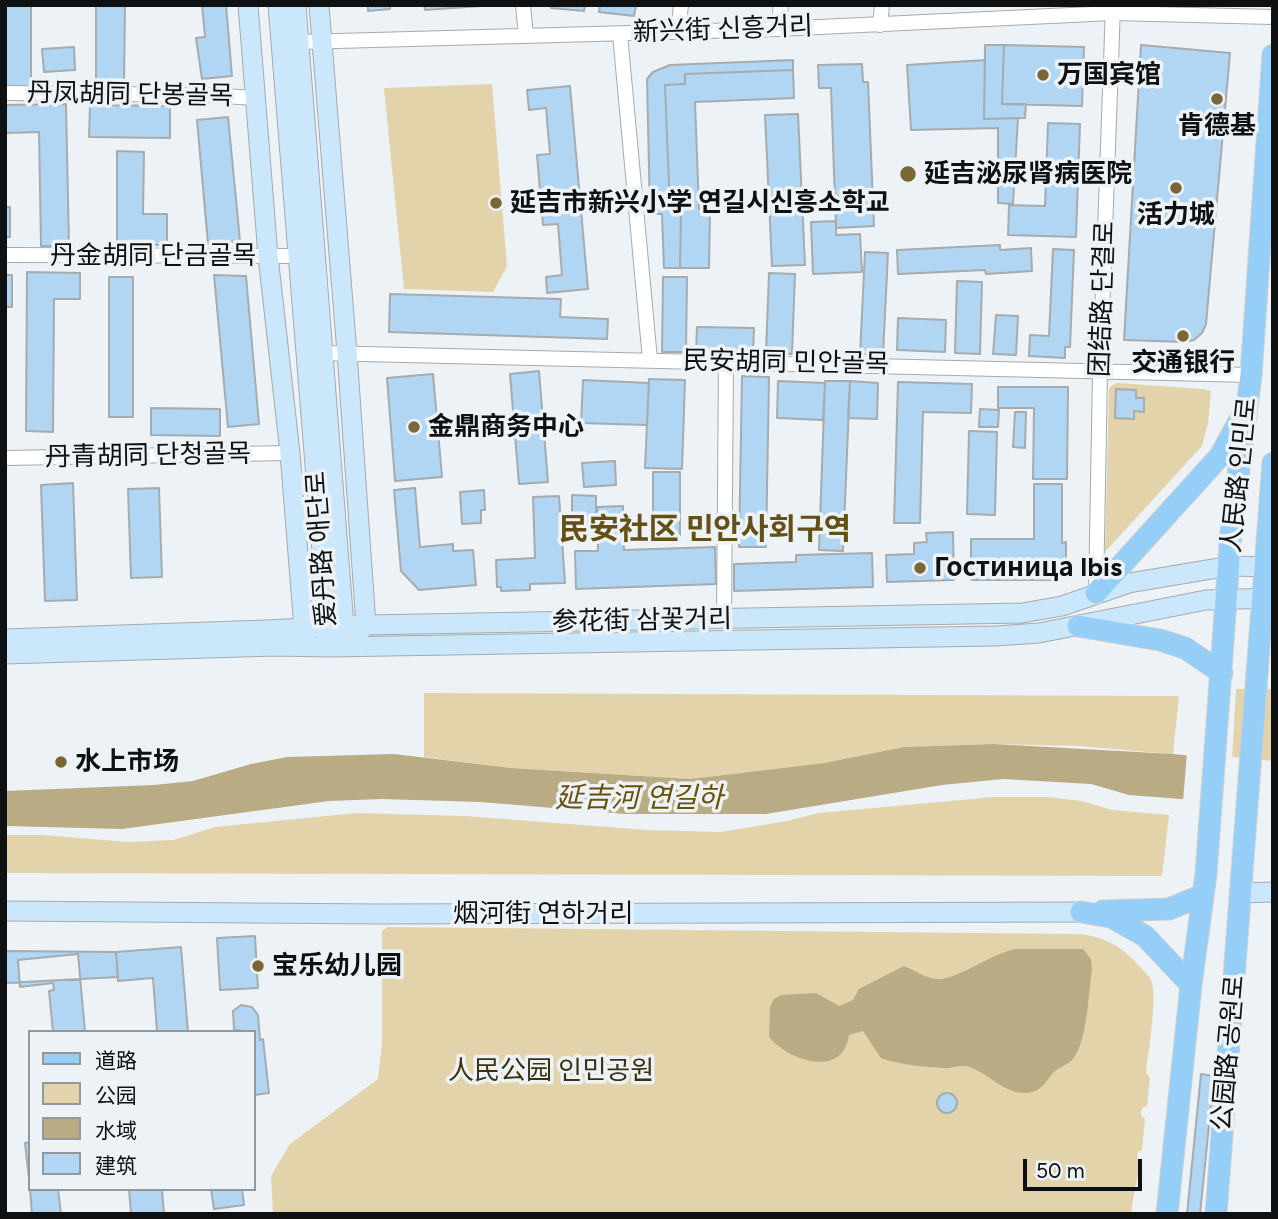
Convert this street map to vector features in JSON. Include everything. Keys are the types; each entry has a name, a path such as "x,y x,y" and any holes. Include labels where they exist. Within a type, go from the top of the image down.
{"main road":[{"name":"爱丹路 애단로","path":"247,5 304,629"},
{"name":"爱丹路 애단로","path":"278,5 337,637"},
{"name":"爱丹路 애단로","path":"296,5 321,353 337,637"},
{"name":"爱丹路 애단로","path":"319,5 366,625"},
{"name":"人民路 인민로","path":"1205,885 1231,532 1251,375 1273,55"},
{"path":"1097,593 1220,456 1248,405"},
{"name":"人民路 인민로","path":"1242,885 1256,676 1267,598 1273,463"},
{"name":"参花街 삼꽃거리","path":"5,639 304,629 337,637 366,625 1022,613 1062,606 1129,583 1230,566 1268,568"},
{"name":"参花街 삼꽃거리","path":"5,654 276,646 337,637 995,636 1039,633 1185,603 1227,598 1267,598"},
{"path":"1078,626 1160,640 1185,648 1222,673"},
{"path":"1256,676 1273,658"},
{"path":"1081,912 1169,909 1205,885"},
{"name":"公园路 공원로","path":"1167,1214 1191,985 1205,885"},
{"path":"1242,885 1273,892"},
{"name":"公园路 공원로","path":"1216,1214 1242,885"},
{"name":"烟河街 연하거리","path":"5,911 378,915 1081,912"},
{"path":"1081,912 1111,917 1145,936 1191,985"}],"street":[{"path":"523,5 526,36"},
{"path":"678,32 681,5"},
{"path":"778,29 781,5"},
{"path":"880,25 882,5"},
{"name":"新兴街 신흥거리","path":"299,42 880,25 1113,9 1273,17"},
{"name":"团结路 단결로","path":"1097,593 1100,372 1113,9"},
{"path":"620,34 650,360"},
{"name":"丹凤胡同 단봉골목","path":"5,93 210,95 254,98"},
{"name":"丹金胡同 단금골목","path":"5,255 300,256"},
{"name":"民安胡同 민안골목","path":"321,353 1251,375"},
{"path":"724,620 726,362"},
{"name":"丹青胡同 단청골목","path":"5,458 290,453"}],"green space":[{"path":"492,84 507,266 493,292 404,289 384,88"},
{"path":"1117,383 1211,391 1208,423 1202,446 1105,552 1109,389"},
{"path":"1236,689 1273,689 1273,764 1232,760"},
{"path":"424,693 1179,696 1173,754 1078,746 993,744 904,747 824,763 690,779 511,768 424,757"},
{"path":"994,797 1047,797 1082,801 1112,810 1169,815 1162,876 5,873 5,835 43,835 128,842 173,840 215,827 357,813 465,816 647,830 721,832 819,813"},
{"name":"人民公园 인민공원","path":"388,927 1075,934 1103,939 1134,960 1150,978 1153,988 1146,1073 1150,1078 1147,1106 1142,1108 1141,1115 1145,1119 1142,1150 1138,1152 1137,1158 1140,1162 1131,1214 273,1214 271,1176 290,1144 378,1079 382,1044 382,931"}],"water":[{"name":"延吉河 연길하","path":"993,744 1173,754 1273,764 1273,806 1129,795 1091,784 1003,779 942,785 766,814 625,814 481,802 382,799 329,801 122,829 5,826 5,791 193,781 251,764 287,757 394,754 511,768 690,779 824,763 904,747"},
{"path":"1015,949 1083,949 1091,959 1087,1016 1078,1051 1071,1061 1054,1072 1035,1091 1027,1093 1011,1090 966,1066 923,1066 881,1058 863,1031 849,1035 845,1049 837,1057 814,1062 789,1053 769,1037 770,1007 774,999 781,995 816,993 839,1006 853,1000 859,989 904,966 928,977 943,979"}],"pier":[{"path":"1187,752 1273,761 1273,809 1183,802"}],"building":[{"path":"5,5 31,5 31,87 5,87"},
{"path":"96,5 125,5 124,84 96,84"},
{"path":"202,5 226,5 232,76 202,79 196,38 205,37"},
{"path":"368,5 390,5 390,9 368,11"},
{"path":"424,5 495,5 425,10"},
{"path":"551,5 585,5 584,11 551,8"},
{"path":"600,5 636,5 634,16 599,12"},
{"path":"985,45 1004,45 1002,104 1026,104 1025,118 984,119"},
{"path":"1004,45 1084,47 1082,106 1002,104"},
{"name":"活力城","path":"1141,45 1230,53 1206,324 1202,333 1194,340 1184,342 1124,340"},
{"path":"74,47 75,70 44,72 42,49"},
{"path":"793,60 793,70 685,74 685,84 665,85 670,210 681,210 680,268 664,268 662,214 650,214 647,79 653,72 670,65"},
{"path":"985,60 984,119 1018,118 1013,204 998,203 998,128 911,130 907,65"},
{"path":"862,64 863,82 868,82 874,226 836,228 831,88 819,88 818,65"},
{"path":"793,70 794,98 695,102 699,209 710,210 709,268 680,268 681,210 670,210 665,85 685,84 685,74"},
{"path":"570,86 588,289 547,293 546,277 562,275 558,224 543,225 537,155 550,154 546,108 529,110 527,90"},
{"path":"66,104 69,246 41,246 39,132 6,133 6,105"},
{"path":"90,105 170,106 170,138 89,137"},
{"path":"798,114 805,265 772,266 765,115"},
{"path":"228,117 240,241 208,244 197,120"},
{"path":"1048,123 1080,124 1076,237 1008,235 1009,205 1045,206"},
{"path":"117,151 144,152 143,214 167,214 167,245 117,245"},
{"path":"5,207 10,207 10,237 5,237"},
{"path":"836,221 836,235 860,234 862,272 813,274 811,222"},
{"path":"1000,245 1000,250 1031,248 1032,271 898,274 897,250"},
{"path":"1053,249 1074,250 1070,347 1065,347 1065,358 1029,356 1030,335 1049,336"},
{"path":"865,252 888,253 883,355 860,354"},
{"path":"27,272 80,273 80,299 54,299 53,432 26,431"},
{"path":"769,273 795,274 792,354 766,353"},
{"path":"5,275 12,275 12,307 5,307"},
{"path":"214,275 246,276 259,424 228,427"},
{"path":"109,277 133,277 133,417 109,417"},
{"path":"663,277 687,277 686,352 662,352"},
{"path":"957,281 982,282 980,354 955,353"},
{"path":"390,294 561,299 560,317 608,319 607,339 389,332"},
{"path":"996,315 1018,316 1016,355 993,354"},
{"path":"898,318 946,320 945,352 897,350"},
{"path":"697,327 754,328 753,353 696,352"},
{"path":"539,371 548,482 519,484 510,374"},
{"name":"金鼎商务中心","path":"433,374 442,477 395,481 387,378"},
{"path":"742,376 769,377 766,547 739,547"},
{"path":"649,379 685,380 682,469 645,468"},
{"path":"583,380 649,383 647,425 581,423"},
{"path":"778,381 825,383 823,420 777,418"},
{"path":"825,381 850,381 843,551 819,550"},
{"path":"850,381 878,383 877,419 848,418"},
{"path":"898,382 972,384 971,413 923,412 920,523 894,523"},
{"path":"998,387 1068,387 1067,479 1033,479 1034,408 998,408"},
{"path":"1116,389 1136,390 1136,398 1144,398 1144,412 1134,411 1134,419 1115,418"},
{"path":"151,408 220,409 220,436 151,435"},
{"path":"980,409 999,410 998,427 979,427"},
{"path":"1015,412 1026,412 1025,448 1013,447"},
{"path":"969,431 997,432 995,515 967,514"},
{"path":"615,461 616,485 584,487 582,463"},
{"path":"653,472 680,472 680,541 653,540"},
{"path":"73,483 77,600 45,601 41,485"},
{"path":"1034,484 1062,484 1062,543 1066,542 1066,568 1056,568 1056,580 971,580 971,539 1034,539"},
{"path":"159,488 162,577 131,578 128,489"},
{"path":"415,488 420,547 453,544 453,551 473,550 476,585 419,590 401,571 394,490"},
{"path":"484,490 485,510 481,510 481,523 462,524 460,492"},
{"path":"572,495 596,496 596,530 572,530"},
{"path":"559,496 565,583 530,584 530,590 501,591 501,587 497,587 496,560 535,558 533,497"},
{"path":"623,506 624,550 715,547 716,584 576,589 575,551 598,551 597,507"},
{"name":"Гостиница Ibis","path":"953,532 954,580 887,582 886,555 914,554 914,543 927,542 926,533"},
{"path":"872,553 873,587 734,591 734,564 796,562 796,555"},
{"path":"255,936 258,988 220,990 217,938"},
{"path":"181,947 188,1030 157,1030 153,978 118,981 116,952"},
{"path":"5,951 116,952 118,977 5,983"},
{"path":"78,954 85,1030 53,1030 49,991 54,990 53,983 20,987 18,960"},
{"path":"241,1005 252,1007 258,1015 269,1093 256,1095 256,1030 234,1030 233,1011"},
{"path":"1201,1074 1214,1076 1200,1214 1187,1214"},
{"path":"947,1093 954,1096 957,1103 954,1110 947,1113 940,1110 937,1103 940,1096"},
{"path":"28,1142 28,1170 25,1143"},
{"path":"30,1191 58,1191 61,1214 32,1214"},
{"path":"129,1191 162,1191 164,1214 131,1214"},
{"path":"211,1191 242,1191 244,1205 214,1209"}],"place":[{"name":"万国宾馆","path":"1043,75"},
{"name":"肯德基","path":"1217,99"},
{"name":"延吉泌尿肾病医院","path":"908,174"},
{"name":"活力城","path":"1176,188"},
{"name":"延吉市新兴小学 연길시신흥소학교","path":"496,203"},
{"name":"交通银行","path":"1183,336"},
{"name":"金鼎商务中心","path":"414,427"},
{"name":"Гостиница Ibis","path":"920,568"},
{"name":"水上市场","path":"61,762"},
{"name":"宝乐幼儿园","path":"258,966"}],"district":[{"name":"民安社区 민안사회구역","path":"705,530"}]}
